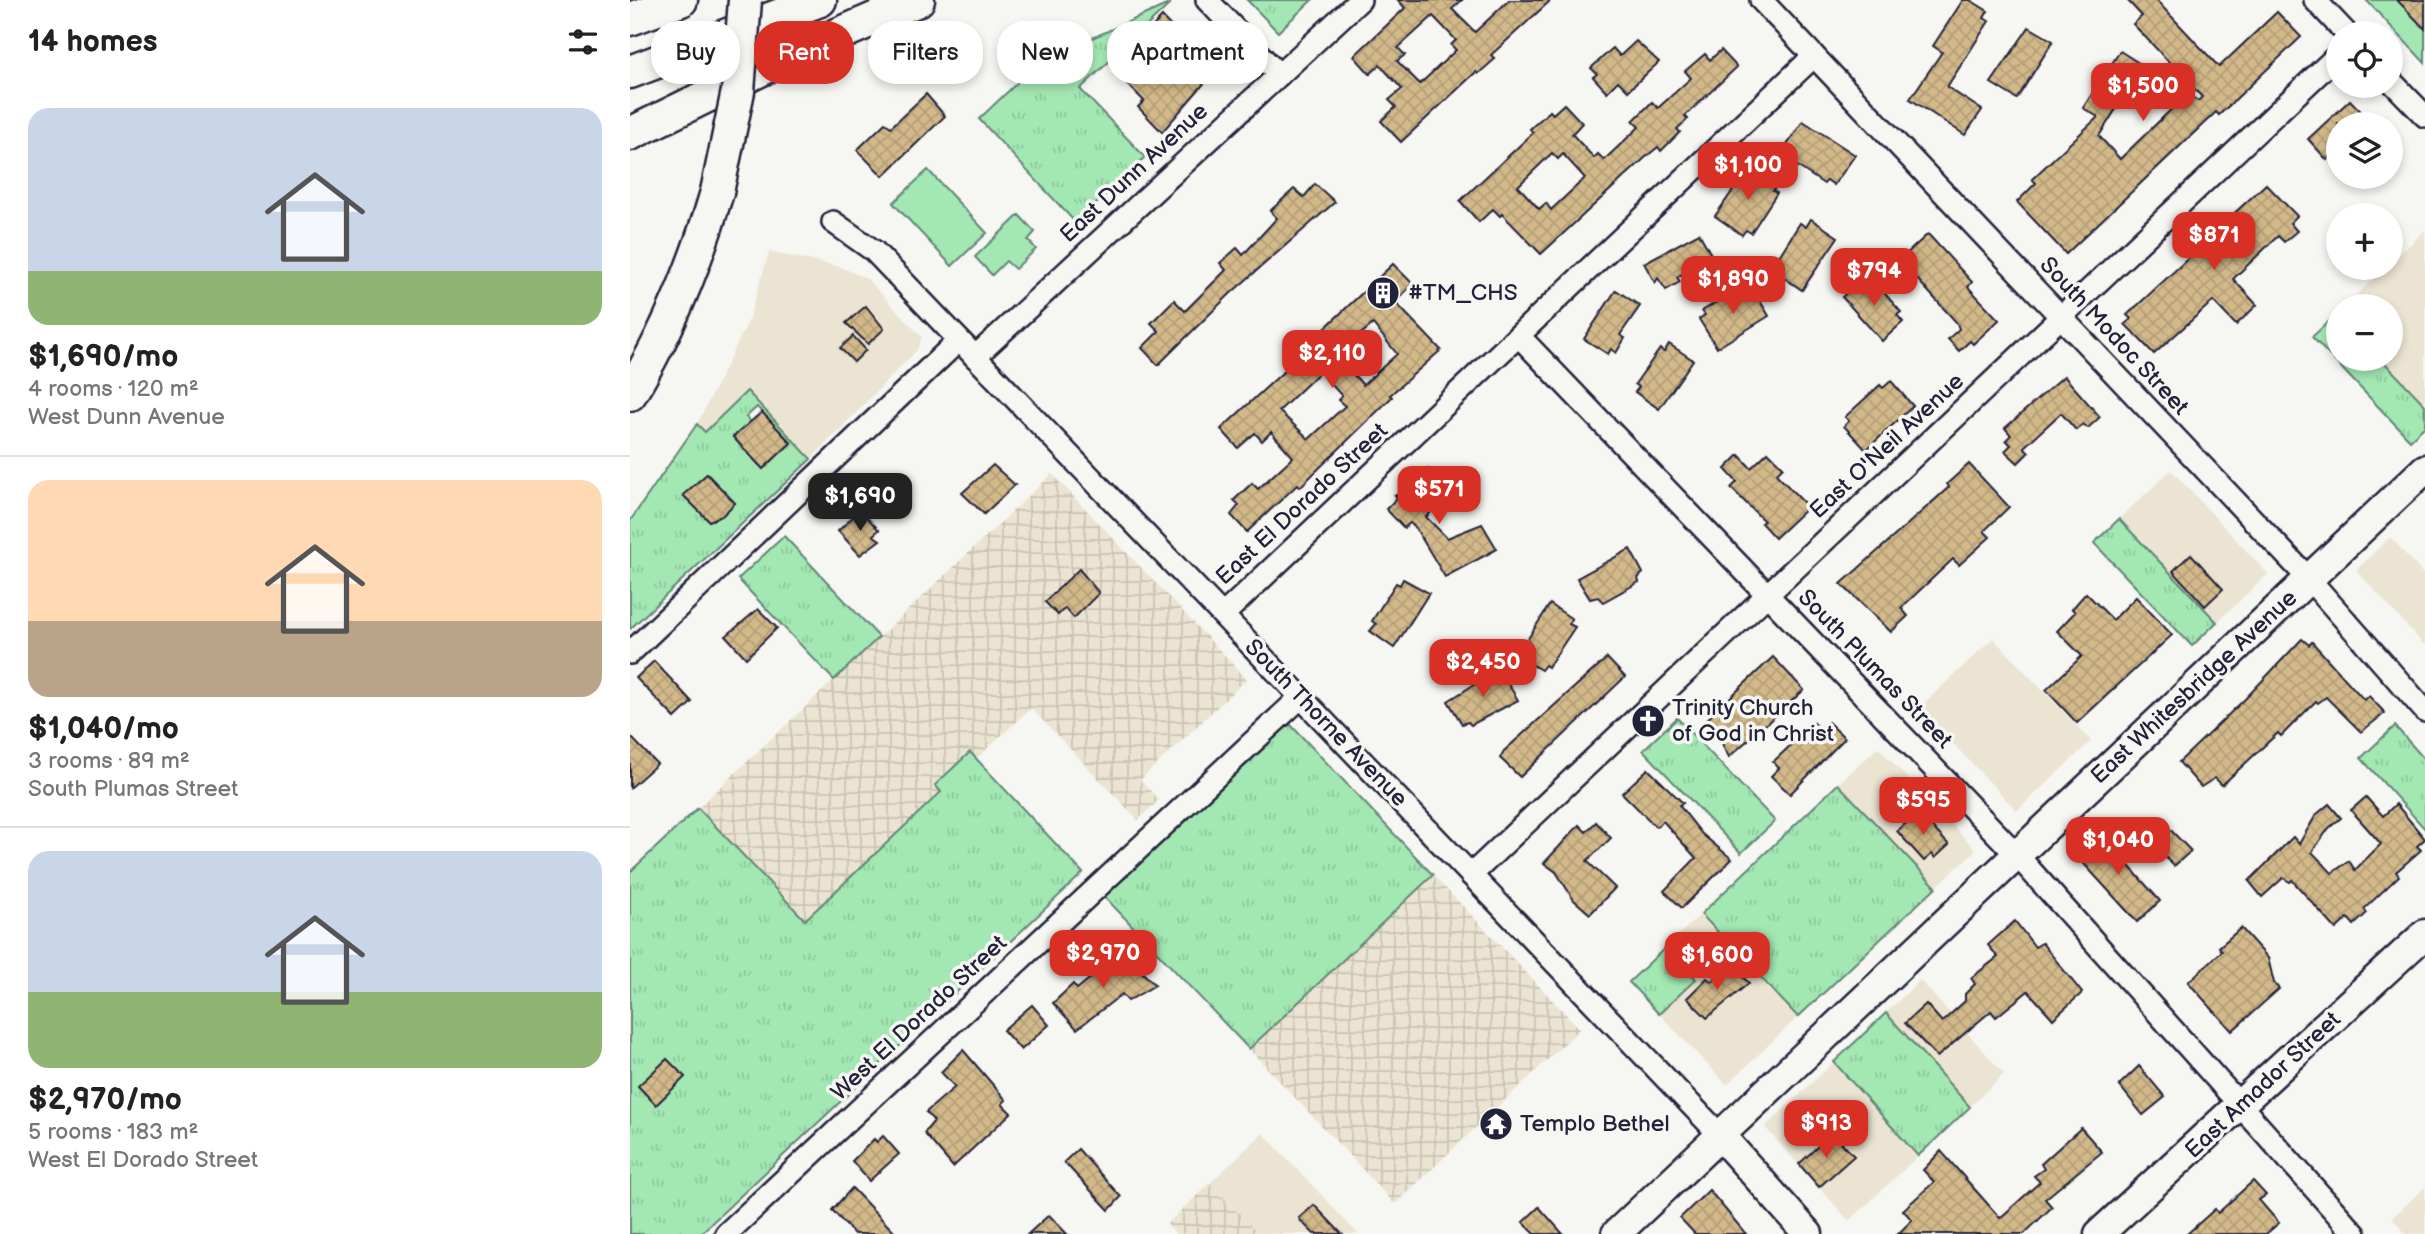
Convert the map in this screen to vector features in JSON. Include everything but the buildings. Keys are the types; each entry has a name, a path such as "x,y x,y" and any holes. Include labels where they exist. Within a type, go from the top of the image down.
{"highway":[{"path":"630,19 681,0"},
{"path":"630,394 671,318 701,243 716,192 738,90 745,0"},
{"path":"630,72 820,0"},
{"path":"630,134 784,58 918,0"}],"main road":[{"name":"East Whitesbridge Avenue","path":"1616,1234 2425,469"},
{"name":"East Amador Street","path":"2099,1234 2425,934"},
{"name":"South Thorne Avenue","path":"1719,1134 1808,1234"}],"street":[{"path":"1207,0 1279,75"},
{"name":"East Dunn Avenue","path":"975,356 1360,0"},
{"name":"South Modoc Street","path":"1761,0 2309,579 2425,711"},
{"path":"2315,0 2335,21"},
{"name":"East El Dorado Street","path":"1223,615 1814,56"},
{"name":"East O'Neil Avenue","path":"1471,875 2326,66"},
{"path":"2403,93 2425,116"},
{"name":"South Thorne Avenue","path":"833,222 874,251 1719,1134"},
{"name":"South Plumas Street","path":"1519,335 2016,854 2354,1234"},
{"path":"630,653 959,340"},
{"name":"West El Dorado Street","path":"726,1234 1301,697"}],"shaded area":[{"path":"2425,230 2425,405 2392,371 2403,371 2403,294 2358,294 2372,280 2403,280 2403,251"},
{"path":"769,252 838,266 866,278 922,337 917,350 811,459 747,392 704,432 697,424 748,322"},
{"path":"2171,470 2268,574 2217,622 2119,519"},
{"path":"1052,474 1247,679 1140,780 1159,800 1138,820 1031,708 976,759 970,753 935,785 942,792 805,920 698,808"},
{"path":"2390,537 2425,576 2425,646 2356,570"},
{"path":"1993,638 2091,741 2017,811 1919,708"},
{"path":"1878,747 1976,850 1936,887 1838,784"},
{"path":"1433,875 1580,1029 1395,1204 1249,1049"},
{"path":"1701,914 1798,1017 1727,1085 1659,1014 1696,979 1666,947"},
{"path":"1920,980 2004,1074 1970,1107 1886,1013"},
{"path":"1834,1062 1918,1156 1849,1221 1765,1127"},
{"path":"1263,1133 1358,1234 1259,1234 1210,1183"},
{"path":"1210,1183 1259,1234 1176,1234 1167,1224"},
{"path":"2425,1187 2425,1234 2406,1234 2392,1218"}],"green space":[{"path":"1247,0 1312,0 1278,32"},
{"path":"2366,0 2425,0 2425,63 2403,39 2403,21 2386,21"},
{"path":"1171,3 1152,21 1130,21"},
{"path":"1107,31 1107,63 1093,77 1093,38"},
{"path":"1016,84 1085,84 1080,89 1145,157 1076,223 979,119"},
{"path":"928,170 987,233 952,266 893,203"},
{"path":"1019,215 1035,232 1028,240 1036,249 1015,269 1006,261 992,275 975,257"},
{"path":"2326,324 2326,352 2312,337"},
{"path":"2344,371 2392,371 2425,405 2425,426 2410,440"},
{"path":"747,391 811,459 630,629 630,521 697,424 705,432","holes":["757,407 791,442 766,467 761,467 733,437 751,422 746,417","707,474 735,503 723,515 709,521 683,495"]},
{"path":"2119,519 2217,622 2192,646 2094,543"},
{"path":"784,536 879,637 834,680 738,579"},
{"path":"1677,718 1775,821 1741,853 1643,750"},
{"path":"1288,722 1433,875 1249,1049 1102,894"},
{"path":"2395,726 2425,760 2425,829 2361,758"},
{"path":"970,752 1083,873 700,1234 630,1234 630,872 698,808 805,920 941,792 935,785"},
{"path":"1838,784 1936,887 1798,1017 1701,914"},
{"path":"1666,947 1696,979 1659,1014 1629,982"},
{"path":"1886,1013 1970,1107 1918,1156 1834,1062"}],"place":[{"name":"#TM_CHS","path":"1383,293"},
{"name":"Trinity Church of God in Christ","path":"1648,721"},
{"name":"Templo Bethel","path":"1496,1124"}]}
